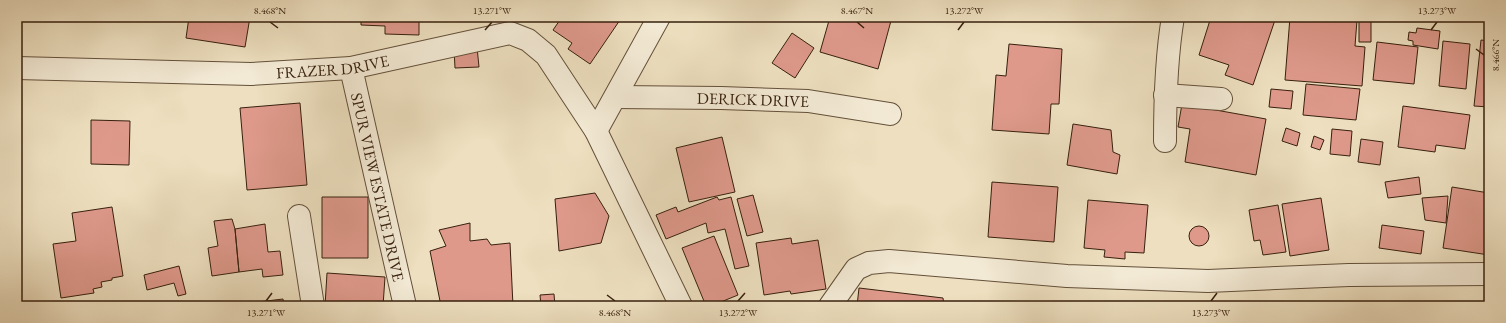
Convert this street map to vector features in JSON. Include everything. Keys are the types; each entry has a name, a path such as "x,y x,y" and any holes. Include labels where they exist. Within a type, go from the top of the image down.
{"street":[{"path":"596,131 659,17"},
{"path":"1165,141 1170,32 1173,17"},
{"name":"FRAZER DRIVE","path":"17,68 251,74 350,68 510,33 528,40 546,55 596,131 681,306"},
{"name":"SPUR VIEW ESTATE DRIVE","path":"350,68 406,306"},
{"path":"1166,95 1221,99"},
{"name":"DERICK DRIVE","path":"616,97 722,98 808,101 890,114"},
{"path":"299,216 313,306"},
{"path":"830,306 856,269 868,263 889,261 1067,276 1208,281 1349,275 1489,274"}],"building":[{"path":"189,17 250,17 245,47 186,38"},
{"path":"361,17 419,17 419,35 385,34 385,26 361,25"},
{"path":"562,17 622,17 590,64 568,49 572,43 553,30"},
{"path":"809,17 819,17 816,21"},
{"path":"830,17 892,17 878,69 820,52"},
{"path":"1211,17 1267,17 1275,20 1253,85 1225,75 1229,65 1199,55"},
{"path":"1290,17 1357,20 1355,46 1365,47 1362,86 1285,80"},
{"path":"1359,19 1371,19 1371,42 1359,42"},
{"path":"1417,28 1440,31 1438,49 1413,45 1413,41 1408,40 1409,32 1416,33"},
{"path":"792,33 814,48 795,78 772,63"},
{"path":"1481,40 1489,41 1489,107 1474,106"},
{"path":"1443,41 1470,44 1466,89 1439,86"},
{"path":"1377,42 1418,47 1414,84 1373,80"},
{"path":"1009,44 1062,49 1059,104 1051,104 1049,134 992,130 996,75 1006,76"},
{"path":"477,47 479,67 455,68 454,49"},
{"path":"1306,84 1360,89 1356,120 1303,115"},
{"path":"1271,89 1293,91 1291,109 1269,107"},
{"path":"300,103 307,185 247,190 240,108"},
{"path":"1182,104 1266,119 1256,175 1185,162 1190,129 1178,127"},
{"path":"1403,106 1470,115 1465,149 1436,145 1435,152 1398,147"},
{"path":"91,120 130,121 129,165 91,164"},
{"path":"1073,124 1111,130 1113,152 1120,155 1117,174 1067,165"},
{"path":"1286,128 1300,133 1297,146 1282,141"},
{"path":"1332,129 1352,131 1350,156 1330,154"},
{"path":"1314,136 1324,140 1320,150 1311,147"},
{"path":"722,137 735,192 689,202 676,148"},
{"path":"1361,139 1383,142 1380,165 1358,162"},
{"path":"1419,177 1421,194 1388,198 1385,182"},
{"path":"992,182 1058,187 1054,242 988,237"},
{"path":"1452,187 1489,193 1489,255 1443,248"},
{"path":"595,193 609,216 601,243 559,251 555,199"},
{"path":"753,195 763,232 747,236 737,199"},
{"path":"1448,196 1446,223 1425,220 1422,198"},
{"path":"322,197 368,197 368,258 322,258"},
{"path":"717,197 719,200 731,197 749,266 735,269 725,229 708,233 706,223 666,239 656,215 676,207 678,212"},
{"path":"1321,198 1329,250 1290,256 1282,204"},
{"path":"1088,200 1148,205 1144,253 1125,252 1125,259 1104,257 1105,250 1084,248"},
{"path":"1278,205 1286,252 1263,255 1260,240 1254,241 1249,210"},
{"path":"112,207 123,276 101,282 102,287 93,289 94,293 61,298 53,244 76,241 72,213"},
{"path":"232,219 235,229 239,272 212,276 208,248 218,246 214,221"},
{"path":"470,223 470,241 487,239 491,245 510,243 513,306 441,306 430,251 446,246 439,230"},
{"path":"265,224 268,252 280,251 283,275 263,277 262,269 239,272 235,229"},
{"path":"1382,225 1424,231 1421,254 1379,248"},
{"path":"1199,226 1206,229 1209,236 1206,243 1199,246 1192,243 1189,236 1192,229"},
{"path":"714,236 738,295 711,306 706,306 682,248"},
{"path":"791,238 792,244 818,240 826,289 791,294 790,291 764,295 756,243"},
{"path":"179,266 186,294 178,296 174,283 147,290 144,275"},
{"path":"327,273 385,277 383,306 325,306"},
{"path":"859,288 943,298 944,306 857,306"},
{"path":"554,294 555,306 541,306 540,295"},
{"path":"283,299 284,306 233,306 233,305"}]}
